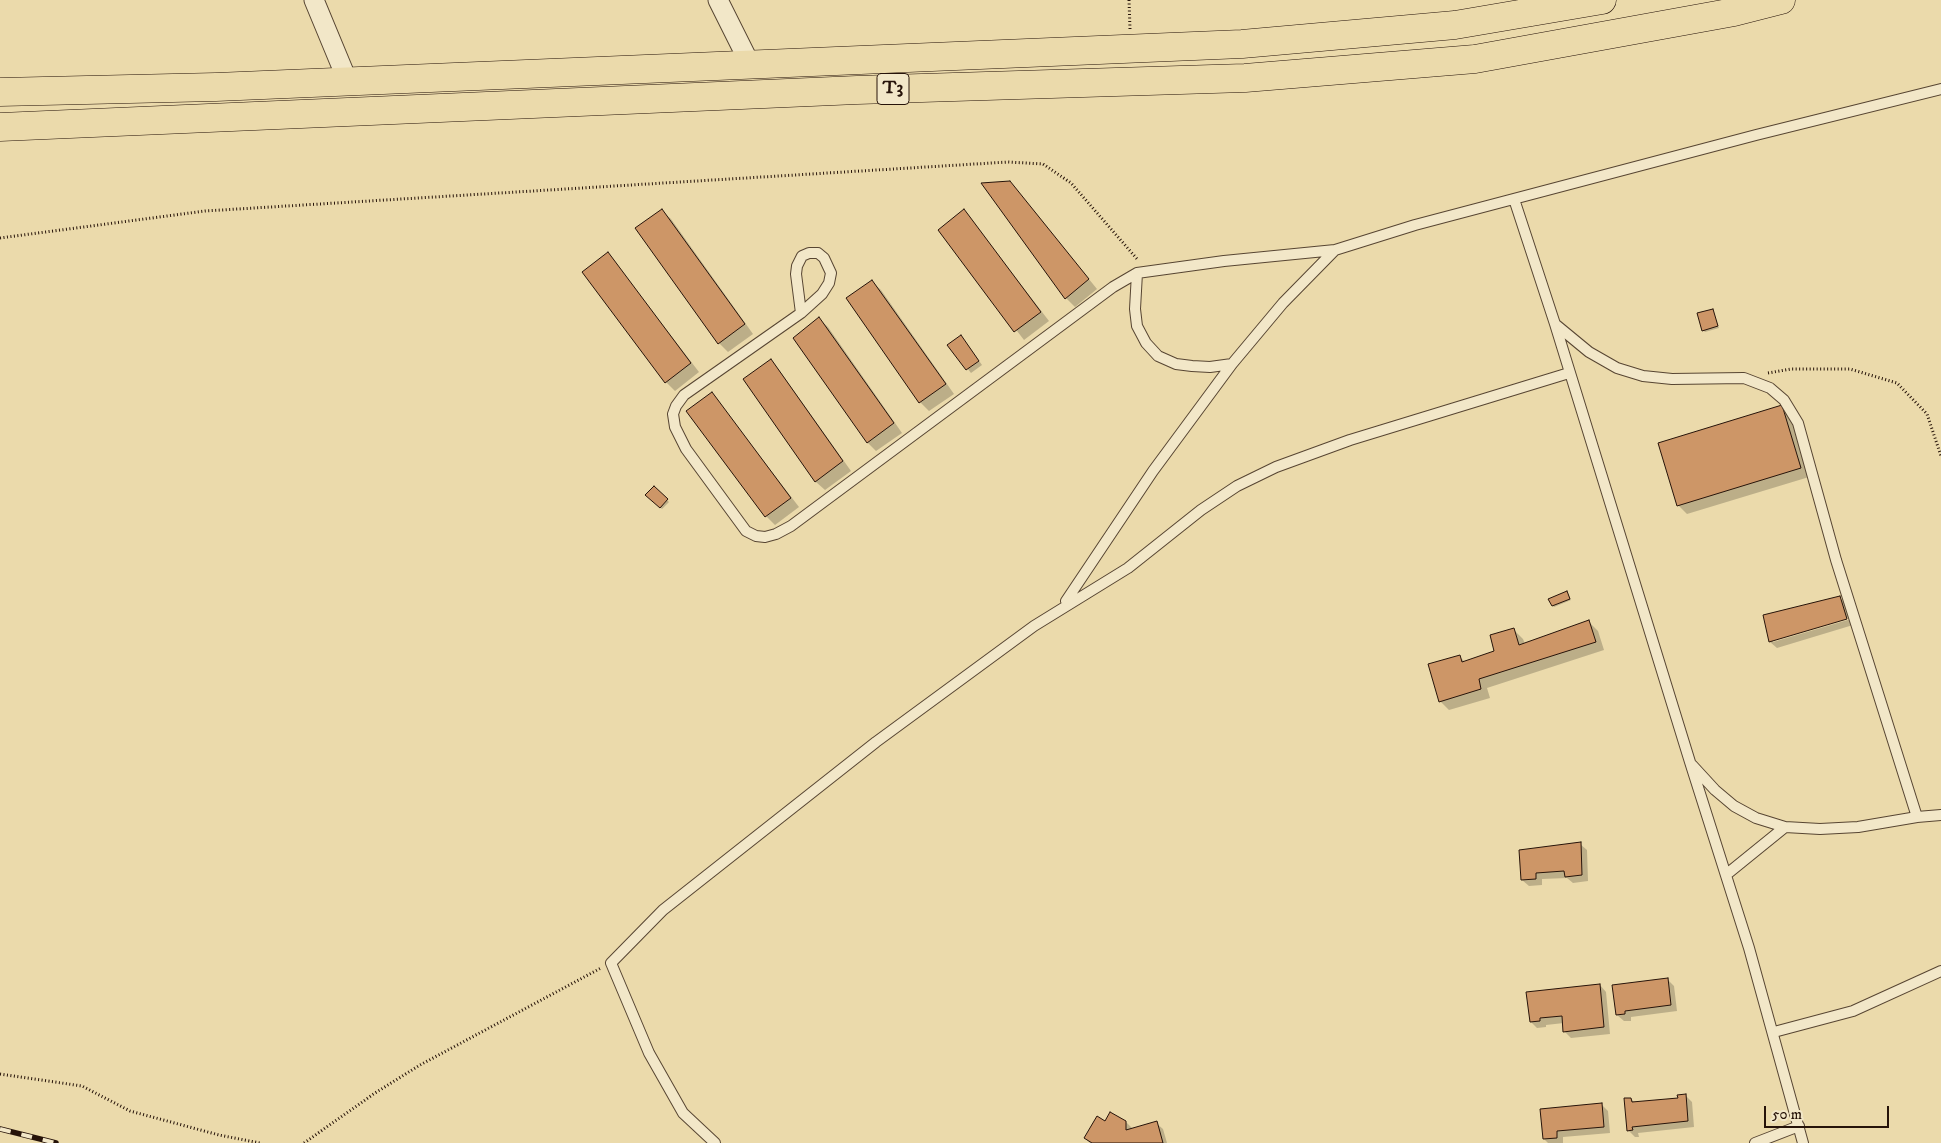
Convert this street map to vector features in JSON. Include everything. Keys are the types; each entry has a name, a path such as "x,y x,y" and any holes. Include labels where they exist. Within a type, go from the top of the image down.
{"highway":[{"name":"T3","path":"0,92 348,82 662,67 751,66 1242,44 1455,25 1602,0"},
{"name":"T3","path":"0,128 838,91 1245,78 1475,59 1734,12 1781,0"}],"street":[{"path":"314,0 348,82"},
{"path":"718,0 751,66"}],"lane":[{"path":"801,313 796,274 798,266 802,256 809,253 818,253 829,265 831,273 829,284 822,294 801,313 684,395 676,406 674,414 675,427 686,449 746,531 756,536 765,537 776,534 791,526 1113,287 1142,272 1336,250 1414,225 1941,89"},
{"path":"1514,199 1555,324 1690,762 1727,874 1774,1032 1803,1143"},
{"path":"1062,607 1153,471 1232,364 1283,302 1336,250"},
{"path":"1142,272 1136,309 1137,326 1146,343 1158,356 1176,364 1192,366 1210,367 1232,364"},
{"path":"1555,324 1589,352 1617,368 1643,376 1672,379 1744,378 1770,388 1784,400 1798,423 1836,560 1917,817"},
{"path":"716,1143 683,1113 649,1053 610,963 645,927 687,890 876,742 1062,607 1128,568 1201,510 1237,486 1276,467 1350,440 1569,373"},
{"path":"1690,762 1715,790 1734,806 1756,818 1785,827 1820,830 1858,827 1941,815"},
{"path":"1727,874 1785,827"},
{"path":"1774,1032 1853,1012 1941,971"},
{"path":"1755,1143 1799,1126"}],"path":[{"path":"1129,0 1131,50"},
{"path":"0,238 204,211 1008,162 1043,164 1071,183 1142,272"},
{"path":"1744,378 1791,369 1850,369 1897,383 1927,414 1941,456"},
{"path":"304,1143 375,1093 420,1065 610,963"},
{"path":"0,1074 82,1086 130,1112 219,1135 260,1143"}],"building":[{"path":"1010,181 1089,279 1065,299 981,183"},
{"path":"662,209 745,324 718,344 635,228"},
{"path":"964,209 1041,312 1014,332 938,230"},
{"path":"608,252 691,363 665,383 582,272"},
{"path":"872,280 946,384 919,403 846,298"},
{"path":"1713,309 1718,326 1702,331 1697,313"},
{"path":"819,317 894,423 867,443 793,338"},
{"path":"961,335 979,361 966,370 947,345"},
{"path":"771,359 843,461 815,482 743,379"},
{"path":"712,392 791,498 765,517 686,411"},
{"path":"1782,405 1801,468 1677,506 1658,443"},
{"path":"654,486 668,499 660,508 645,495"},
{"path":"1567,591 1570,599 1552,606 1548,599"},
{"path":"1840,596 1847,619 1769,642 1763,615"},
{"path":"1589,620 1596,642 1479,679 1481,689 1439,702 1428,664 1460,655 1462,662 1494,651 1490,635 1514,628 1519,645"},
{"path":"1581,842 1582,875 1565,877 1564,871 1536,873 1536,879 1521,880 1519,850"},
{"path":"1668,978 1671,1005 1625,1011 1625,1014 1616,1015 1612,985"},
{"path":"1600,984 1604,1027 1563,1032 1562,1016 1540,1018 1540,1021 1530,1022 1526,992"},
{"path":"1686,1094 1688,1121 1632,1127 1633,1130 1627,1131 1624,1098 1631,1098 1632,1102 1678,1098 1677,1095"},
{"path":"1602,1103 1604,1127 1557,1131 1557,1138 1543,1139 1540,1109"},
{"path":"1110,1112 1126,1121 1126,1130 1157,1121 1163,1143 1092,1143 1084,1138 1097,1116 1105,1121"}],"railway":[{"path":"0,1129 56,1143"}]}
